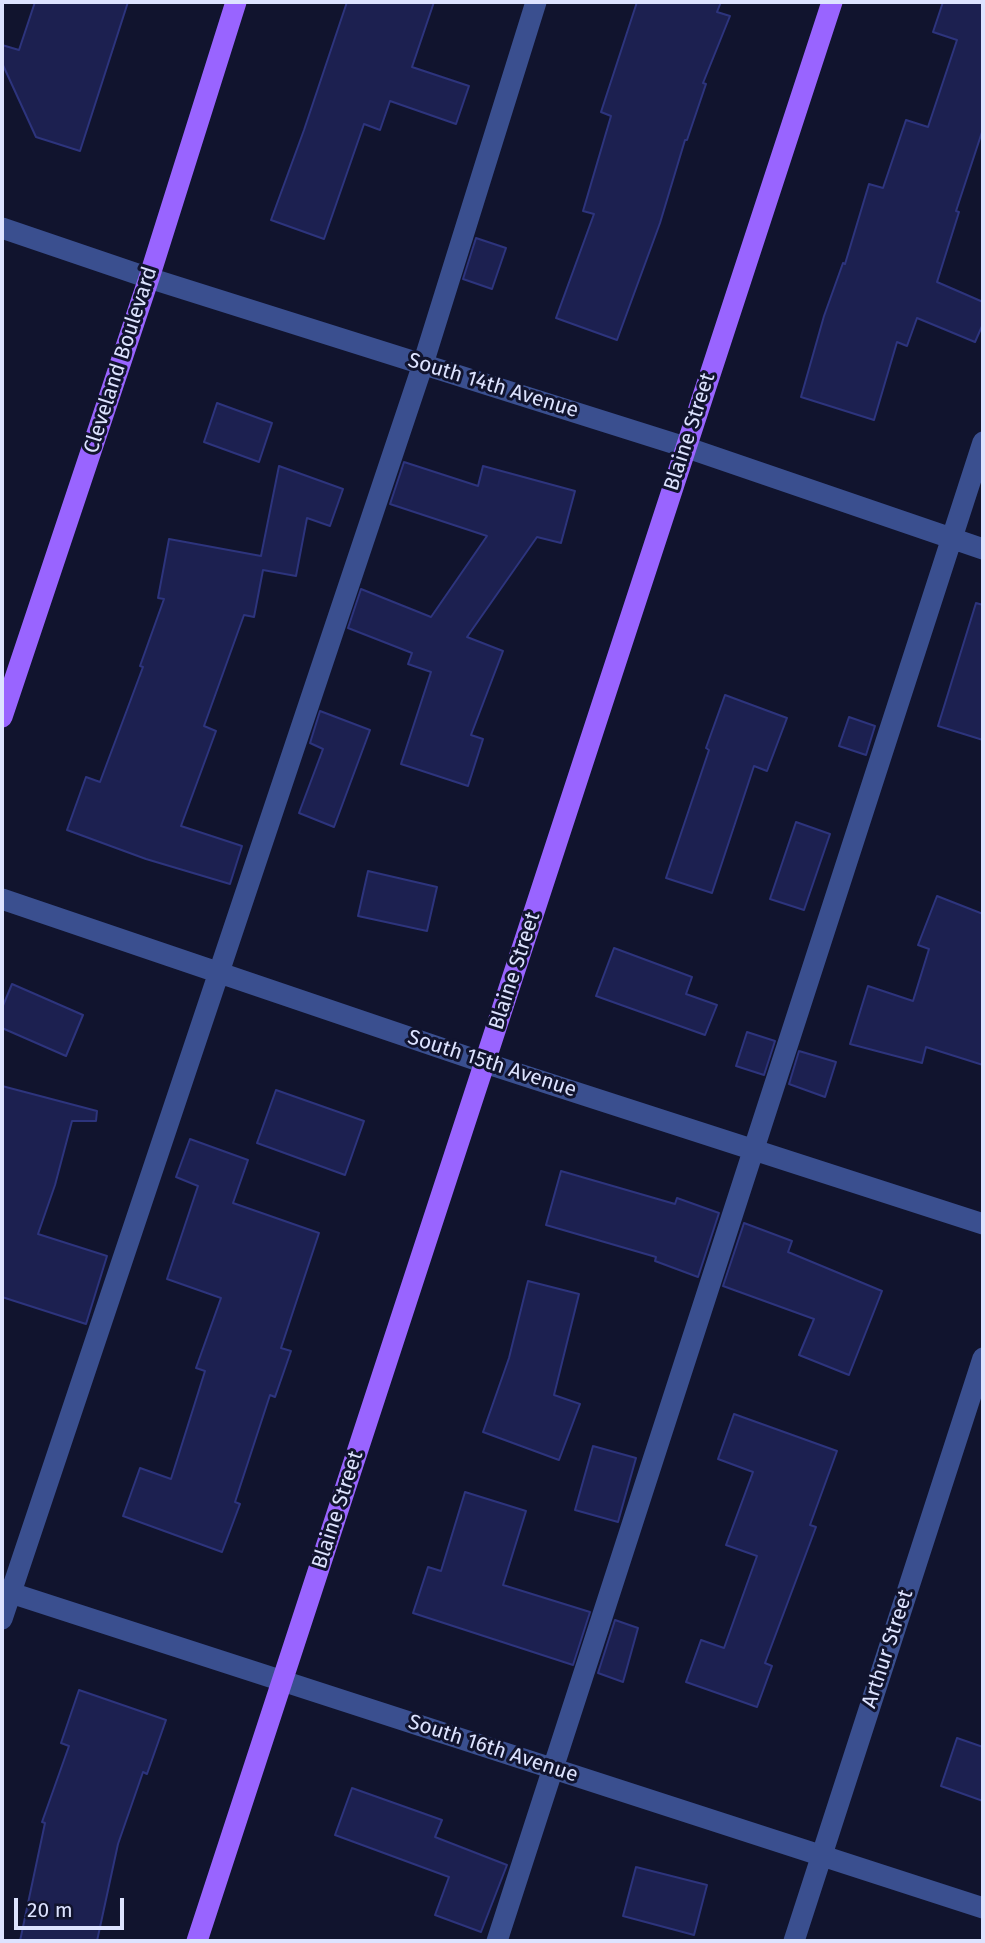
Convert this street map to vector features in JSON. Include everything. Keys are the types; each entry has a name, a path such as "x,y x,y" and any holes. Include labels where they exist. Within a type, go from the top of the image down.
{"main road":[{"name":"Cleveland Boulevard","path":"2,717 149,278 236,2"},
{"name":"Blaine Street","path":"197,1941 832,2"}],"street":[{"path":"2,1619 6,1591 423,364 536,2"},
{"name":"South 14th Avenue","path":"2,228 149,278 685,447 983,549"},
{"path":"497,1941 983,442"},
{"name":"South 15th Avenue","path":"2,899 485,1063 983,1224"},
{"name":"Arthur Street","path":"794,1941 983,1357"},
{"name":"South 16th Avenue","path":"6,1591 983,1908"}],"building":[{"path":"35,2 128,2 80,151 36,137 2,63 2,45 19,50"},
{"path":"347,2 434,2 412,67 469,86 456,124 390,101 380,130 364,124 324,239 271,220"},
{"path":"637,2 721,2 717,12 730,16 703,83 706,84 685,140 660,223 617,340 556,318 594,214 583,211 611,116 601,112"},
{"path":"943,2 983,2 983,129 956,211 959,212 937,282 983,302 983,324 975,342 917,318 907,346 897,342 874,420 801,397 824,316 843,263 845,264 869,184 883,188 906,120 928,127 957,40 933,32"},
{"path":"476,238 506,248 492,289 463,279"},
{"path":"217,403 272,423 259,462 204,442"},
{"path":"404,462 478,486 483,466 575,491 561,543 537,537 467,637 503,651 471,735 483,739 468,786 401,764 431,672 408,664 412,653 348,628 361,589 431,617 487,536 390,504"},
{"path":"279,466 343,489 330,526 307,518 296,576 263,570 254,617 244,615 204,726 216,731 181,826 242,846 230,884 146,859 67,830 86,777 100,782 143,667 140,666 164,599 158,598 169,539 261,556"},
{"path":"976,603 983,605 983,740 938,726"},
{"path":"725,695 787,718 767,771 754,766 712,893 666,878"},
{"path":"320,711 370,730 334,827 299,813 323,749 310,743"},
{"path":"849,717 875,726 866,755 839,746"},
{"path":"796,822 830,834 804,910 770,899"},
{"path":"368,871 437,887 427,931 358,916"},
{"path":"937,896 983,914 983,1065 926,1047 922,1063 850,1044 868,986 913,1001 929,949 918,945"},
{"path":"614,948 692,977 686,994 717,1005 705,1035 596,996"},
{"path":"12,984 83,1015 66,1056 2,1028 2,1008"},
{"path":"747,1032 775,1041 764,1075 736,1066"},
{"path":"799,1051 836,1062 825,1097 789,1084"},
{"path":"2,1086 97,1111 96,1121 72,1121 55,1185 38,1234 107,1256 86,1324 2,1297"},
{"path":"276,1090 364,1121 345,1175 257,1143"},
{"path":"190,1139 248,1160 233,1203 319,1233 281,1348 291,1351 275,1397 270,1395 235,1502 240,1504 222,1552 123,1516 140,1468 171,1479 205,1371 196,1368 221,1298 167,1279 198,1186 176,1177"},
{"path":"561,1171 675,1204 677,1198 719,1213 698,1277 655,1261 656,1257 546,1225"},
{"path":"744,1223 792,1241 788,1252 882,1291 849,1375 799,1355 814,1319 723,1286"},
{"path":"528,1281 579,1294 554,1395 580,1404 559,1460 483,1432 509,1358"},
{"path":"734,1414 837,1451 810,1525 816,1527 765,1663 772,1666 757,1707 686,1682 701,1640 724,1648 757,1556 726,1545 753,1472 718,1459"},
{"path":"593,1446 636,1458 618,1522 575,1510"},
{"path":"465,1492 526,1511 503,1585 590,1612 573,1665 413,1613 428,1567 441,1571"},
{"path":"615,1620 638,1628 623,1682 598,1673"},
{"path":"79,1690 166,1720 147,1774 143,1772 118,1844 97,1941 20,1941 45,1823 42,1822 69,1746 61,1743"},
{"path":"957,1738 983,1747 983,1801 941,1786"},
{"path":"352,1788 442,1820 435,1837 507,1865 481,1932 435,1915 449,1877 335,1835"},
{"path":"636,1867 707,1885 694,1935 623,1916"}]}
